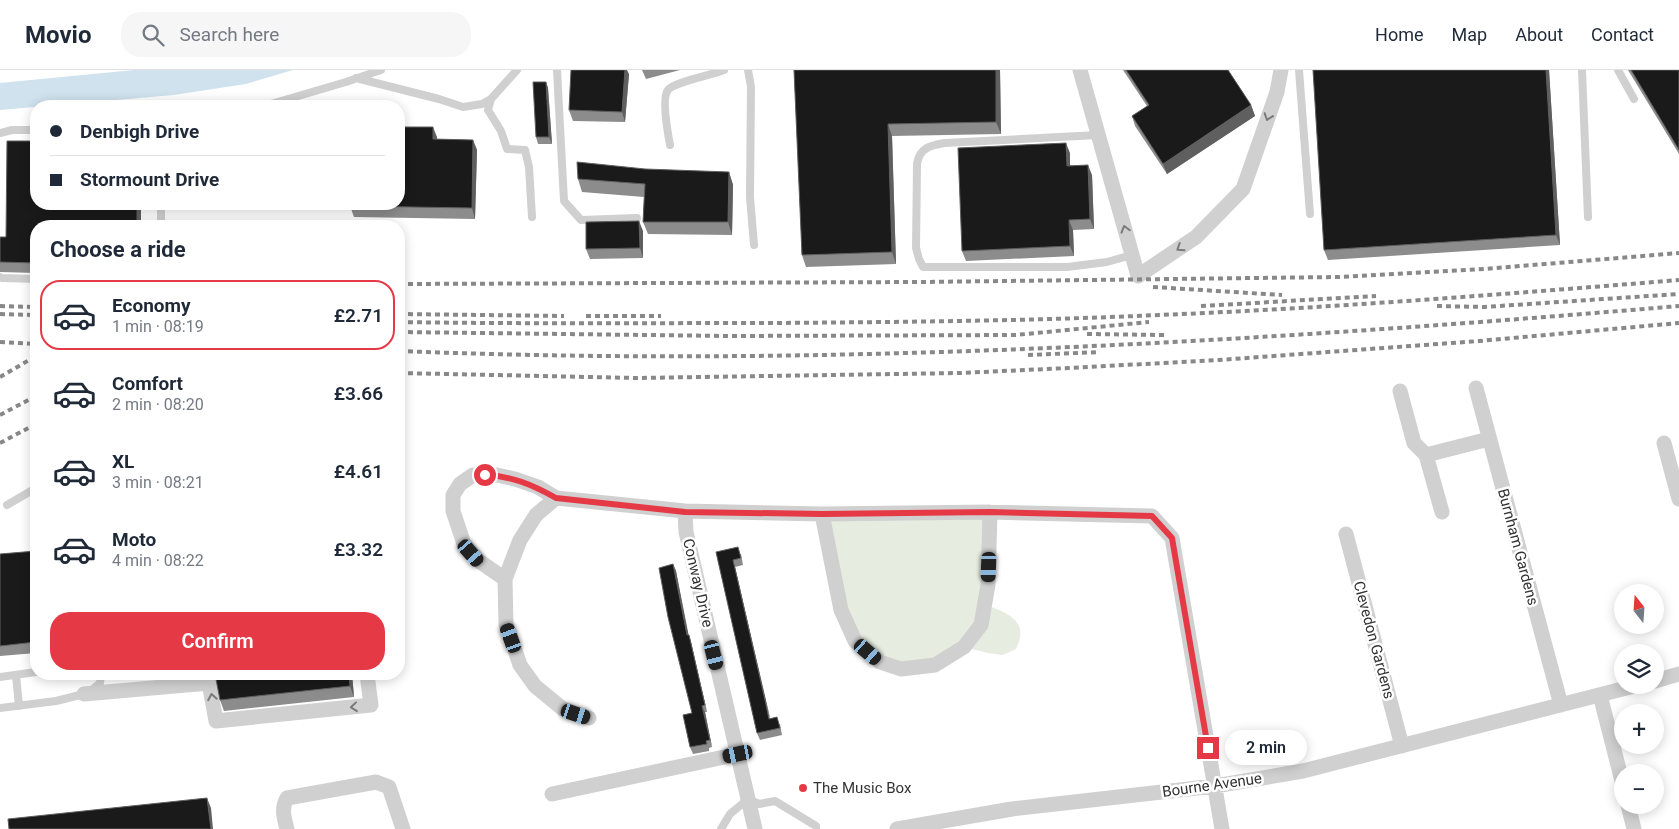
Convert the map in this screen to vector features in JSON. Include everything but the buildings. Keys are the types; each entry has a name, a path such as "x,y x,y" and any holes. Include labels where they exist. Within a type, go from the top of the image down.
{"street":[{"path":"1080,70 1138,276 1196,237 1242,189 1277,92 1281,70"},
{"name":"Burnham Gardens","path":"1476,388 1561,705"},
{"path":"1400,391 1414,443 1426,455 1442,512"},
{"path":"1426,455 1489,439"},
{"path":"1664,443 1679,499"},
{"path":"505,578 479,562 464,544 452,511 453,495 460,484 473,475 497,475 516,479 538,487 556,498 685,512 822,514 990,512 1152,516 1172,538 1222,829"},
{"path":"556,498 536,516 520,540 505,578 506,624 520,665 535,686 562,709 588,718"},
{"name":"Conway Drive","path":"685,512 686,532 755,829"},
{"path":"822,514 841,610 855,641 880,662 901,669 935,665 964,646 981,625 988,585 990,512"},
{"name":"Clevedon Gardens","path":"1346,534 1402,746"},
{"path":"1664,678 1679,674"},
{"path":"84,694 209,684 216,721 371,705 368,680"},
{"name":"Bourne Avenue","path":"896,829 1012,809 1215,786 1303,771 1614,691"},
{"path":"1600,695 1618,764"},
{"path":"552,794 738,754"},
{"path":"287,829 283,804 287,798 376,782 389,787 403,829"},
{"path":"1630,814 1634,829"}],"lane":[{"path":"286,100 381,70"},
{"path":"356,78 463,107 482,104 490,99 517,70"},
{"path":"557,70 564,200 581,220 637,218"},
{"path":"670,145 665,98 667,90 674,85 724,70"},
{"path":"748,70 751,87 750,197 754,245"},
{"path":"1299,70 1310,214"},
{"path":"1582,70 1588,217"},
{"path":"1618,70 1634,98"},
{"path":"490,99 488,110 501,131 507,149 525,150 529,167 532,217"},
{"path":"0,134 12,130 30,130"},
{"path":"1098,135 945,143 922,151 918,156 917,164 916,248 919,260 923,267 1067,267 1107,262 1132,255"},
{"path":"0,277 30,279"},
{"path":"7,505 30,492"},
{"path":"0,677 30,673"},
{"path":"16,675 19,706"},
{"path":"0,708 56,701 88,693 100,683 100,680"},
{"path":"721,829 730,814 748,799 759,804 774,801 816,826 816,829"}],"shaded area":[{"path":"990,512 984,604 1008,615 1018,624 1020,639 1016,649 1003,655 964,647 901,669 855,641 822,514"}],"water":[{"path":"134,70 293,70 246,84 174,95 116,100 30,100 30,107 0,110 0,83"}],"railway":[{"path":"405,284 921,282 1338,277 1484,269 1679,253"},
{"path":"405,322 772,323 1062,319 1354,305 1679,280"},
{"path":"1153,287 1282,295"},
{"path":"1437,306 1484,307 1679,294"},
{"path":"1201,306 1376,296"},
{"path":"0,306 30,307"},
{"path":"405,351 719,356 880,354 1200,341 1360,331 1679,306"},
{"path":"0,314 30,315"},
{"path":"405,314 564,316"},
{"path":"586,316 661,316"},
{"path":"405,332 728,336 1016,335 1149,322"},
{"path":"405,373 637,378 960,373 1219,360 1479,341 1679,323"},
{"path":"1087,334 1164,335"},
{"path":"0,342 30,344"},
{"path":"1028,355 1100,352"},
{"path":"0,377 30,360"},
{"path":"0,415 30,399"},
{"path":"0,443 30,427"}],"place":[{"name":"The Music Box","path":"803,788"}],"route":[{"path":"485,475 497,475 516,479 538,487 556,498 685,512 822,514 990,512 1152,516 1172,538 1208,748"}]}
